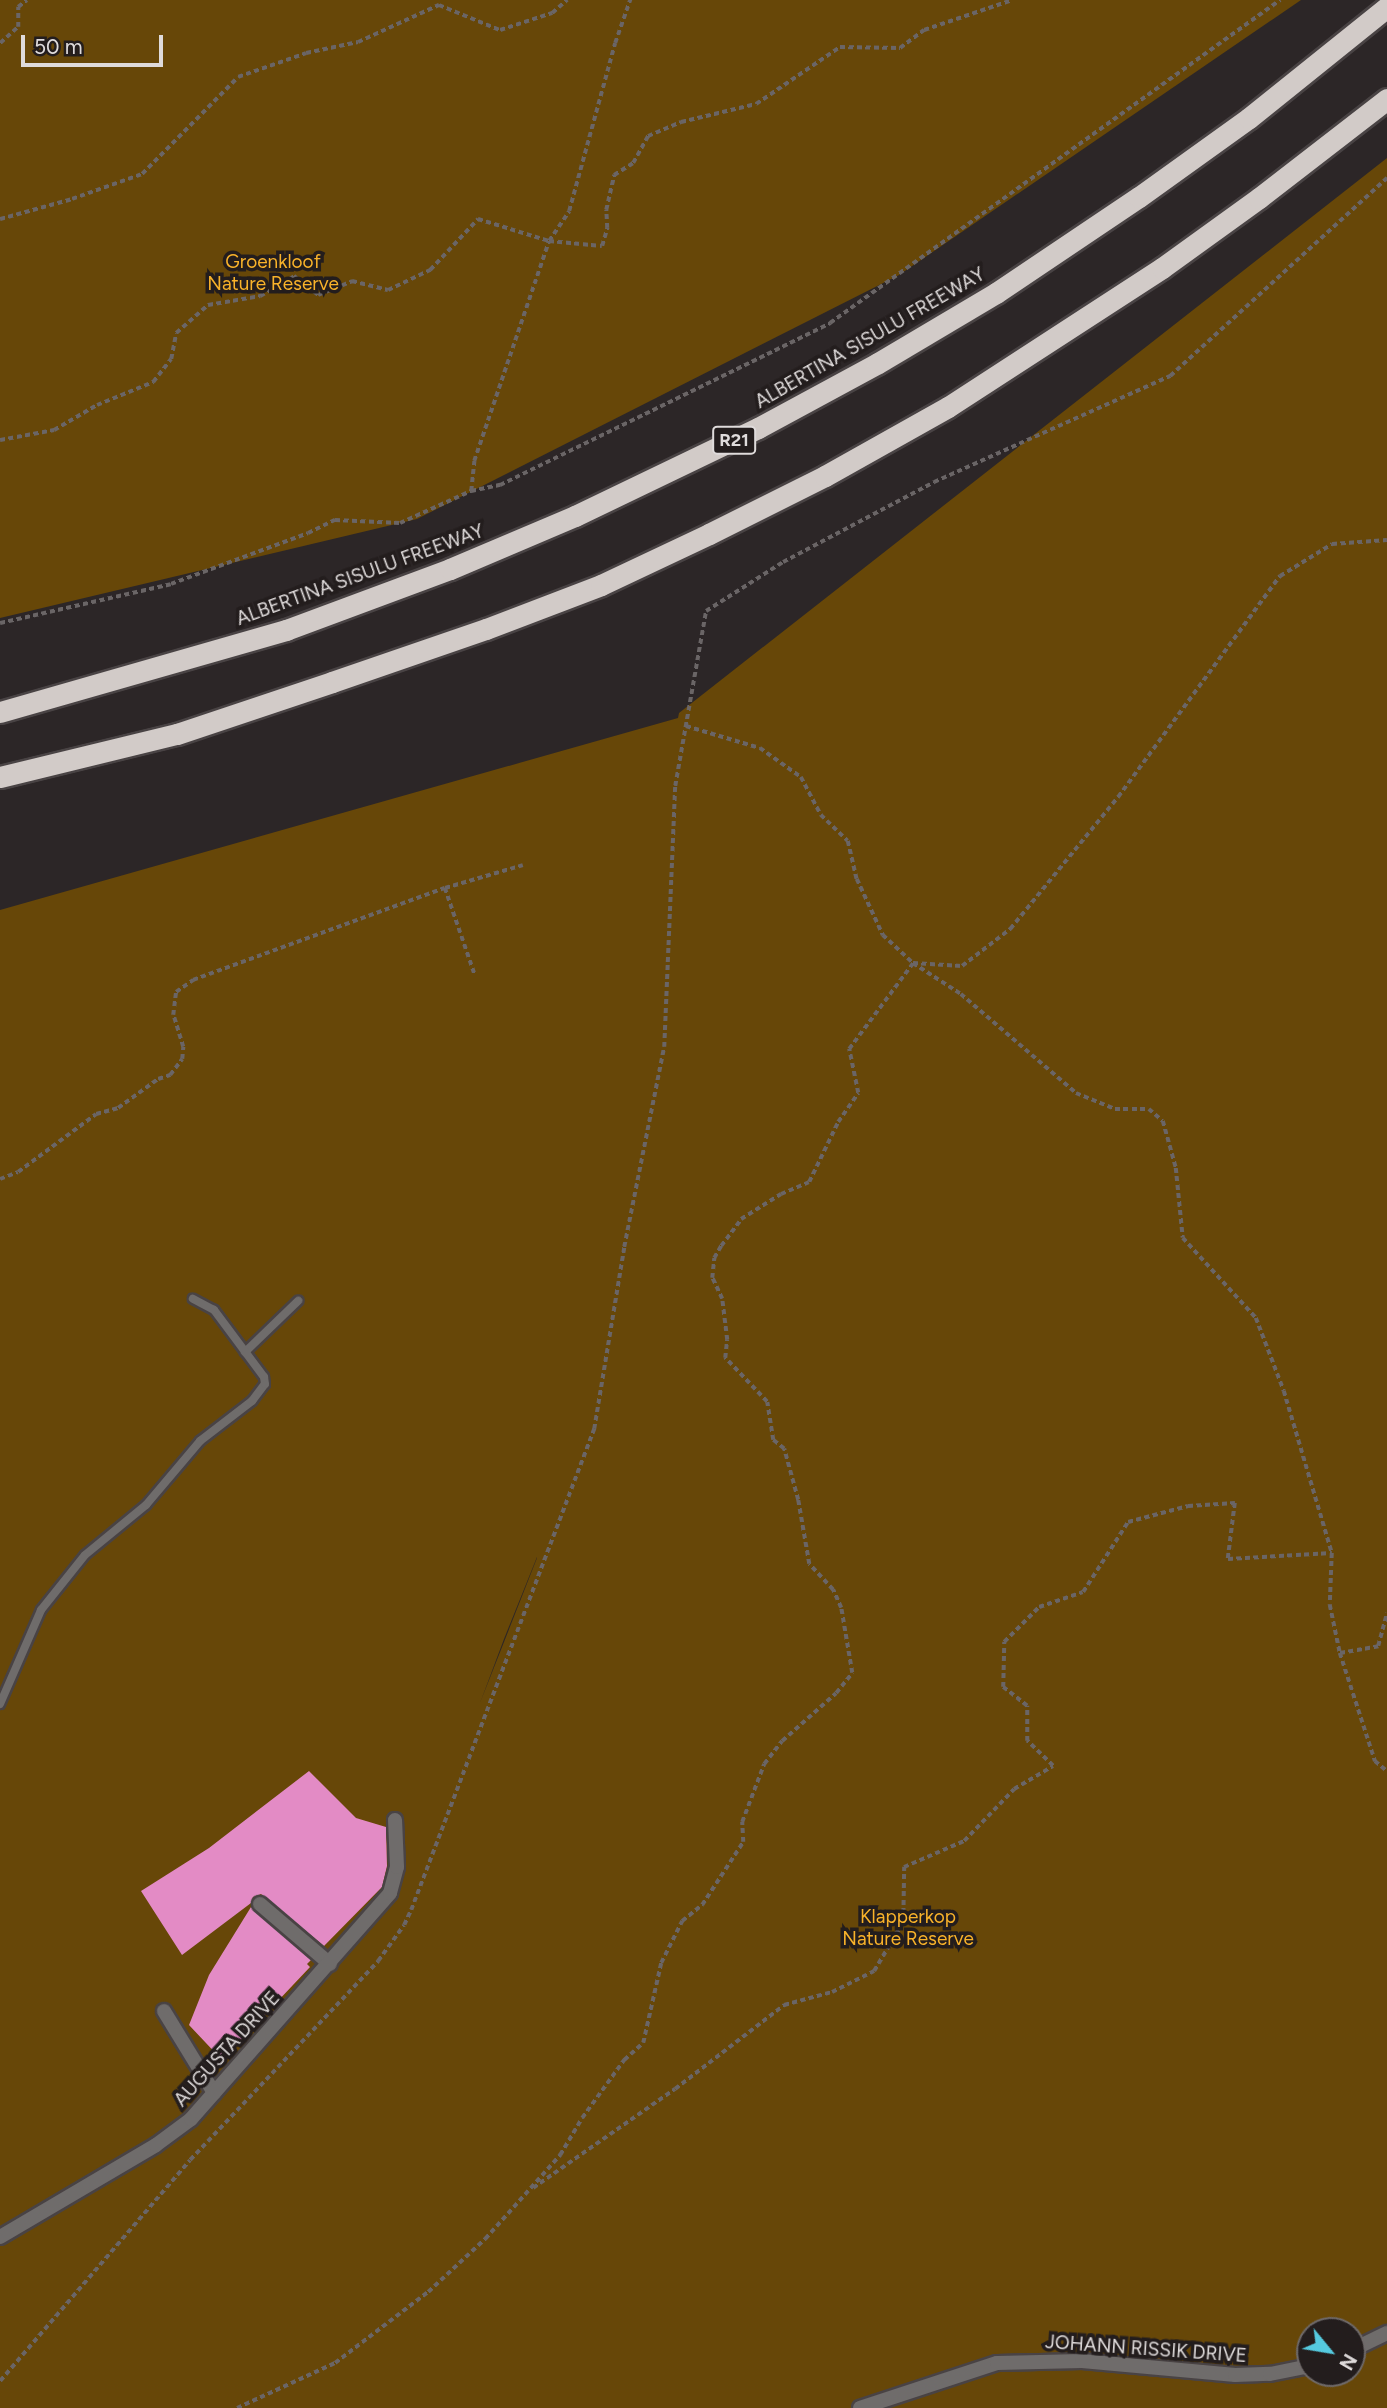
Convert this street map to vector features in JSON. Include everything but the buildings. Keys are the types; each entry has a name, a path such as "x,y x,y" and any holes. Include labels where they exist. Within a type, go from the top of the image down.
{"highway":[{"name":"ALBERTINA SISULU FREEWAY","path":"0,712 286,630 450,569 575,516 758,428 878,363 996,293 1139,197 1249,118 1387,6"},
{"path":"0,777 177,734 474,634 601,585 709,534 825,476 948,407 1162,268 1259,198 1387,99"}],"street":[{"name":"AUGUSTA DRIVE","path":"0,2237 156,2145 191,2119 390,1893 398,1857 395,1820"},
{"path":"260,1905 330,1964"},
{"path":"164,2011 214,2093"},
{"path":"1366,2343 1387,2333"},
{"name":"JOHANN RISSIK DRIVE","path":"860,2408 997,2363 1082,2361 1235,2375 1270,2374 1296,2369"}],"lane":[{"path":"0,1704 41,1610 85,1555 146,1505 206,1435 260,1392 264,1377 214,1310 194,1299"},
{"path":"245,1352 298,1301"}],"path":[{"path":"0,43 18,27 18,7 27,0"},
{"path":"0,219 72,199 142,174 239,77 306,53 358,41 439,5 500,30 552,13 567,0"},
{"path":"471,491 474,461 549,241 569,211 615,43 630,0"},
{"path":"0,440 54,430 97,405 153,382 172,359 176,332 208,305 260,296 293,276 318,295 352,281 388,290 430,270 478,219 549,241 602,246 614,175 633,163 648,136 681,122 756,104 840,47 900,48 924,30 1012,0"},
{"path":"0,623 171,584 308,533 335,520 400,523 471,491 500,485 830,323 1280,0"},
{"path":"0,2381 190,2160 377,1961 404,1925 411,1910 594,1429 624,1247 664,1047 675,786 706,611 783,562 934,482 1171,376 1387,178"},
{"path":"913,963 962,965 1010,929 1118,797 1280,576 1332,544 1387,540"},
{"path":"685,726 760,748 801,777 821,814 848,841 858,879 883,935 913,963 961,994 1076,1093 1115,1110 1149,1109 1163,1121 1176,1168 1183,1238 1256,1318 1284,1391 1332,1553 1330,1605 1340,1653 1375,1761 1387,1771"},
{"path":"0,1179 18,1172 96,1114 118,1108 170,1074 182,1059 183,1047 173,1015 176,992 192,980 445,888 523,865"},
{"path":"445,888 475,975"},
{"path":"237,2408 335,2363 428,2292 561,2155 582,2118 624,2060 643,2043 661,1963 682,1921 702,1905 743,1842 742,1822 764,1764 782,1741 836,1693 852,1673 841,1608 833,1590 809,1564 798,1500 784,1449 773,1440 767,1402 725,1358 727,1340 722,1300 712,1278 714,1258 741,1219 781,1194 809,1182 838,1122 858,1093 849,1049 913,963"},
{"path":"528,2192 675,2089 784,2005 832,1992 874,1971 903,1922 904,1867 964,1841 1014,1789 1053,1766 1027,1741 1027,1706 1003,1687 1004,1642 1039,1607 1083,1592 1129,1522 1188,1506 1235,1503 1228,1559 1332,1553"},
{"path":"1340,1653 1378,1646 1387,1613"}],"green space":[{"name":"Groenkloof Nature Reserve","path":"0,0 1301,0 899,275 417,519 0,618"},
{"name":"Klapperkop Nature Reserve","path":"1387,158 1387,2408 0,2408 0,910 678,718 679,713","holes":["537,1558 480,1703 504,1639"]}]}
